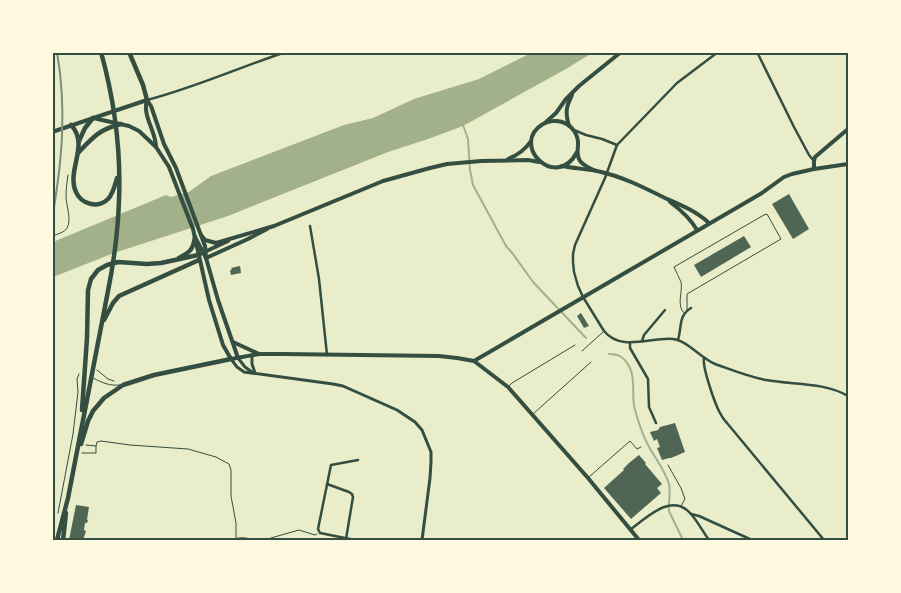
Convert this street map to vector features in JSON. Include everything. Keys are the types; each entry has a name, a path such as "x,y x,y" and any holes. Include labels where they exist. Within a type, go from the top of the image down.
{"main road":[{"path":"57,540 75,465 112,270 119,199 117,136 112,99 101,52"},
{"path":"129,52 201,235 218,300 238,358"},
{"path":"504,160 516,156 522,151 531,141 536,129 556,113 575,90 622,52"},
{"path":"569,126 566,106 575,90"},
{"path":"52,132 147,100"},
{"path":"147,100 146,111 156,141 156,147"},
{"path":"93,118 121,124 139,131 156,147 169,167 193,229 209,300 224,345 231,359"},
{"path":"79,142 85,128 93,118"},
{"path":"546,122 554,120 562,122 573,130 578,140 573,158 562,166"},
{"path":"79,152 99,132 121,124"},
{"path":"71,125 76,132 79,142 79,152 74,170 74,184 78,197 92,204 106,200 113,190 119,172"},
{"path":"814,169 814,161 819,153 848,129"},
{"path":"531,141 534,156 539,162"},
{"path":"576,152 580,162 596,171"},
{"path":"205,254 248,239 274,226 383,181 430,168 480,161 528,160 539,162 546,166 562,166 596,171 624,179 689,208 709,223"},
{"path":"474,361 698,230 784,177 799,172 848,164"},
{"path":"665,197 686,214 698,230"},
{"path":"201,235 205,240 216,243 274,226"},
{"path":"101,326 113,303 119,296 199,258 246,233"},
{"path":"195,237 205,254"},
{"path":"174,261 192,249 195,237"},
{"path":"81,429 88,290 91,279 98,270 118,262 148,264 199,258"},
{"path":"233,342 259,354"},
{"path":"75,465 88,421 93,411 104,398 123,384 259,354 439,356 457,358 474,361 508,387 588,478 639,540"},
{"path":"63,540 66,507"}],"street":[{"path":"147,100 286,52"},
{"path":"718,52 677,83 618,145 574,250 574,272 578,286 604,331 618,342 678,340 716,364 759,378 821,386 848,396"},
{"path":"757,52 794,127 814,161"},
{"path":"573,130 618,145"},
{"path":"310,226 319,279 328,355"},
{"path":"678,340 681,318 691,308"},
{"path":"642,341 644,335 665,310"},
{"path":"630,343 630,348 648,379 649,407 656,423"},
{"path":"252,355 255,374"},
{"path":"238,358 245,367 255,374"},
{"path":"704,358 703,365 719,411 824,540"},
{"path":"231,359 244,372 343,386 397,410 415,422 422,430 427,441 432,462 422,540"},
{"path":"355,540 320,533 318,530 331,465 358,460"},
{"path":"327,484 349,492 354,497 346,539"},
{"path":"630,530 663,507 677,505 682,506 692,514 709,540"},
{"path":"692,514 752,540"}],"lane":[{"path":"767,214 781,239 686,294 686,312 680,308 682,290 674,267 767,214"},
{"path":"582,351 604,331"},
{"path":"508,387 576,345"},
{"path":"533,415 591,362"},
{"path":"92,377 110,386 123,384"},
{"path":"588,478 630,441 637,449 641,447"},
{"path":"668,465 685,499 682,506"}],"path":[{"path":"52,236 66,230 68,223 66,196 69,172"},
{"path":"58,513 73,434 78,392 77,379 80,372"},
{"path":"102,373 108,379 123,384"},
{"path":"79,452 96,454 97,442 101,441 188,449 226,461 231,470 230,490 236,524 236,540"},
{"path":"85,445 96,446"},
{"path":"264,540 299,530 315,535 320,533"},
{"path":"232,540 243,538 255,540"}],"shaded area":[{"path":"531,53 592,53 463,126 388,152 228,216 114,253 53,277 53,242 166,195 171,197 189,192 211,176 344,125 373,118 414,99 479,79"}],"building":[{"path":"789,194 809,229 793,239 772,204"},
{"path":"744,236 751,247 701,277 694,265"},
{"path":"240,266 241,273 231,275 231,268"},
{"path":"581,313 589,326 584,328 577,316"},
{"path":"675,423 685,452 662,460 657,448 660,447 657,439 654,441 650,432"},
{"path":"639,455 662,484 657,488 661,493 631,519 604,488"},
{"path":"76,505 89,507 88,520 85,523 84,530 86,531 83,540 69,540"}],"waterway":[{"path":"463,125 468,139 473,185 506,246 533,282 586,338"},
{"path":"609,354 622,357 632,373 634,405 637,418 647,443 667,479 670,487 669,511 683,540"}],"railway":[{"path":"52,219 62,136 62,95 57,52"}]}
